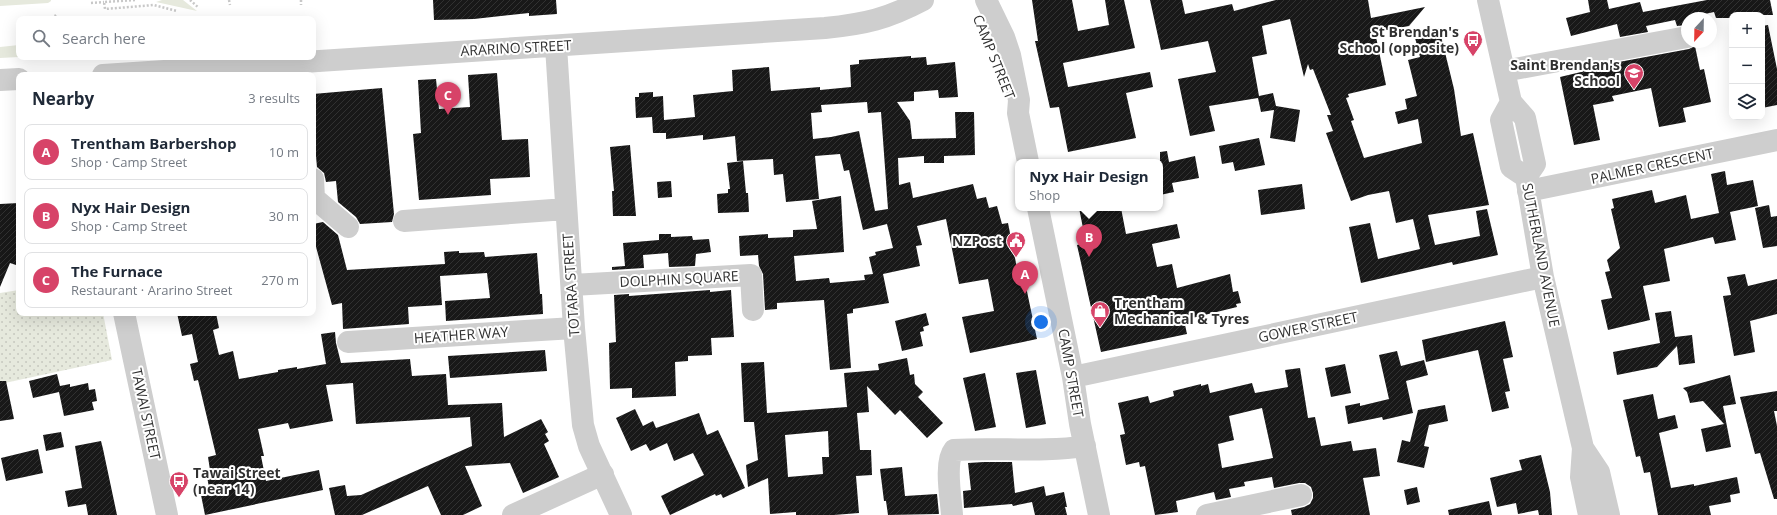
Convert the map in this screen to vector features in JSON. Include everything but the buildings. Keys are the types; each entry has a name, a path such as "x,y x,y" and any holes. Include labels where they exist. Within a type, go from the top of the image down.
{"street":[{"name":"ARARINO STREET","path":"204,72 305,69 421,53 556,46 854,25 874,22 895,14 923,0"},
{"name":"CAMP STREET","path":"971,0 990,39 1011,101 1018,114"},
{"name":"CAMP STREET","path":"986,0 1010,55 1019,100 1018,114 1027,159"},
{"path":"998,0 999,27"},
{"name":"SUTHERLAND AVENUE","path":"1488,0 1511,102 1501,120 1511,167 1527,184 1543,277 1583,448 1580,477 1589,515"},
{"path":"1504,71 1681,38"},
{"name":"TOTARA STREET","path":"556,46 574,328 583,425 589,446 621,515"},
{"path":"0,80 16,79"},
{"name":"PALMER CRESCENT","path":"1527,184 1777,140"},
{"path":"316,200 348,227"},
{"path":"404,221 566,209"},
{"name":"CAMP STREET","path":"1039,211 1073,377 1084,446 1099,515"},
{"name":"DOLPHIN SQUARE","path":"572,285 751,275 753,310"},
{"name":"GOWER STREET","path":"1073,377 1543,277"},
{"name":"TAWAI STREET","path":"125,316 167,515"},
{"name":"HEATHER WAY","path":"348,342 574,328"},
{"path":"952,515 949,463 951,454 954,450 978,448 1064,449 1084,446"},
{"name":"SUTHERLAND AVENUE","path":"1583,448 1600,472 1609,515"},
{"path":"513,515 603,474"},
{"path":"1207,515 1301,495"}],"path":[{"path":"90,3 136,0"},
{"path":"190,0 199,8"},
{"path":"229,0 230,5"},
{"path":"300,0 301,5"},
{"path":"104,2 105,9 154,5 177,11"}],"shaded area":[{"path":"0,0 51,1 48,3 0,6"},
{"path":"162,0 183,0 197,11 156,2"},
{"path":"16,45 16,57 0,58 0,47"},
{"path":"16,290 16,316 104,316 112,360 0,384 0,293"}],"place":[{"name":"St Brendan's School (opposite)","path":"1473,57"},
{"name":"Saint Brendan's School","path":"1634,90"},
{"name":"The Furnace","path":"448,115"},
{"name":"Nyx Hair Design","path":"1089,257"},
{"name":"NZPost","path":"1016,258"},
{"name":"Trentham Barbershop","path":"1025,294"},
{"name":"Trentham Mechanical & Tyres","path":"1100,328"},
{"name":"Tawai Street (near 14)","path":"179,498"}]}
